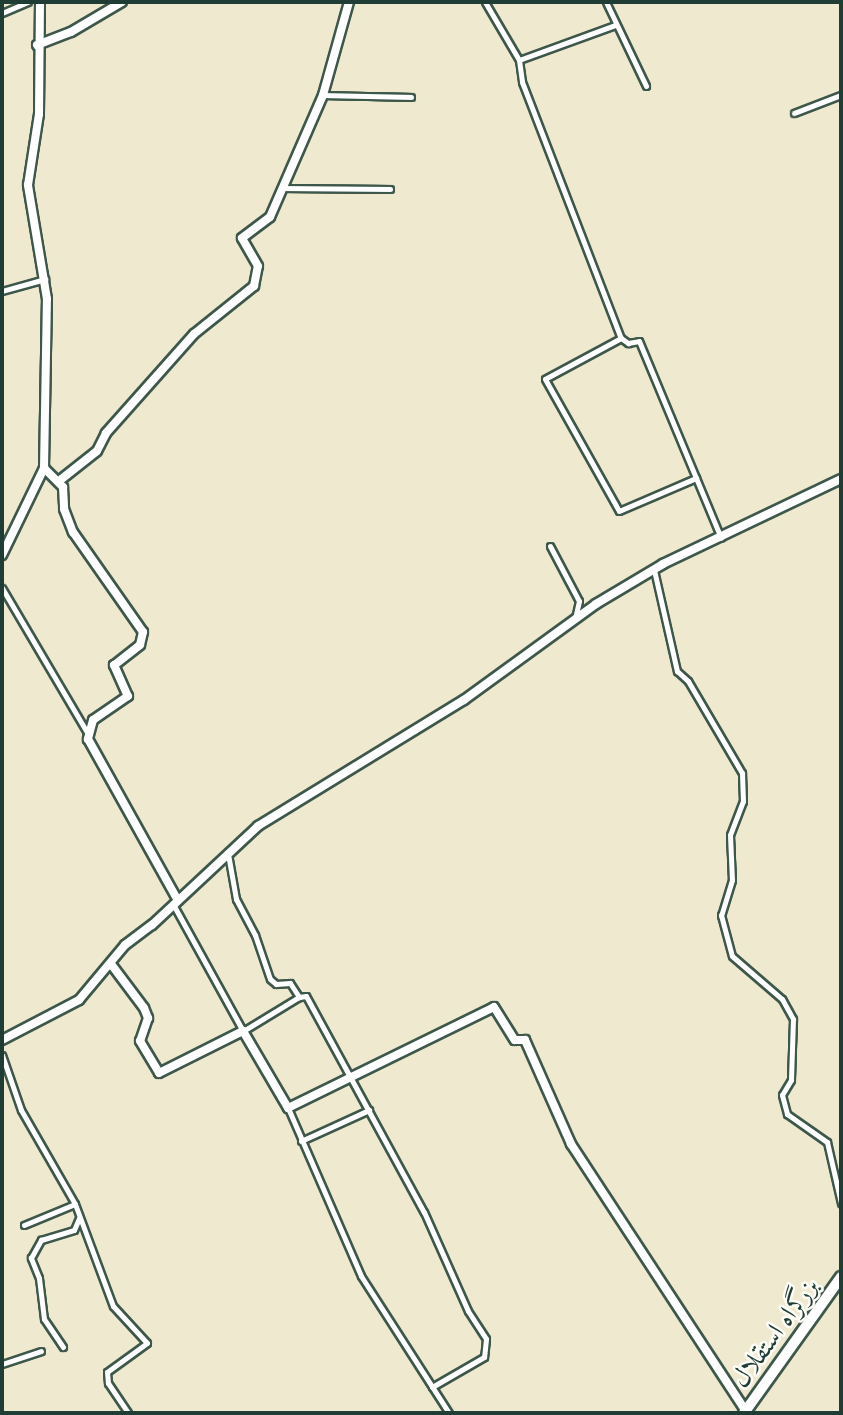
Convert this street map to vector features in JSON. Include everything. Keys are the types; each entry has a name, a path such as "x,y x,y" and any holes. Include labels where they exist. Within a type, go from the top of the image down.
{"highway":[{"name":"بزرگراه استقلال","path":"745,1412 841,1277"}],"street":[{"path":"2,13 28,2"},
{"path":"2,555 44,468 45,279 28,185 39,114 37,45 40,2"},
{"path":"37,45 71,32 122,2"},
{"path":"59,481 97,451 106,433 194,334 254,286 258,266 242,238 270,217 323,95 349,2"},
{"path":"485,2 519,60 522,82 621,338 628,343 639,341 721,538"},
{"path":"606,2 646,86"},
{"path":"519,60 615,25"},
{"path":"323,95 411,97"},
{"path":"794,113 841,95"},
{"path":"282,188 390,189"},
{"path":"2,291 45,279"},
{"path":"621,338 545,379 619,511 696,478"},
{"path":"44,468 59,481 74,532 144,636 141,645 114,665 128,696 93,720 88,734"},
{"path":"2,1040 79,1000 125,945 175,903 258,825 464,700 575,618 654,569 841,479"},
{"path":"550,546 579,601 575,618"},
{"path":"654,569 677,671 688,681 742,772 743,801 730,835 732,880 721,915 732,957 782,999 793,1019 791,1080 782,1095 787,1114 827,1142 841,1203"},
{"path":"2,588 88,734 243,1031 288,1108 301,1141 330,1197 365,1284 449,1413"},
{"path":"228,854 236,899 255,935 270,979 276,984 290,983 299,997"},
{"path":"111,964 144,1008 148,1018 140,1041 159,1073 243,1031 299,997 306,996 349,1079 369,1110 489,1346 484,1357 432,1387"},
{"path":"288,1108 495,1007 515,1040 525,1040 571,1144 745,1412"},
{"path":"2,1055 21,1110 75,1204 113,1306 147,1343 107,1372 108,1383 128,1413"},
{"path":"301,1141 369,1110"},
{"path":"24,1225 75,1204"},
{"path":"63,1347 44,1319 39,1278 31,1258 41,1240 74,1230 79,1216"},
{"path":"2,1364 41,1351"}]}
